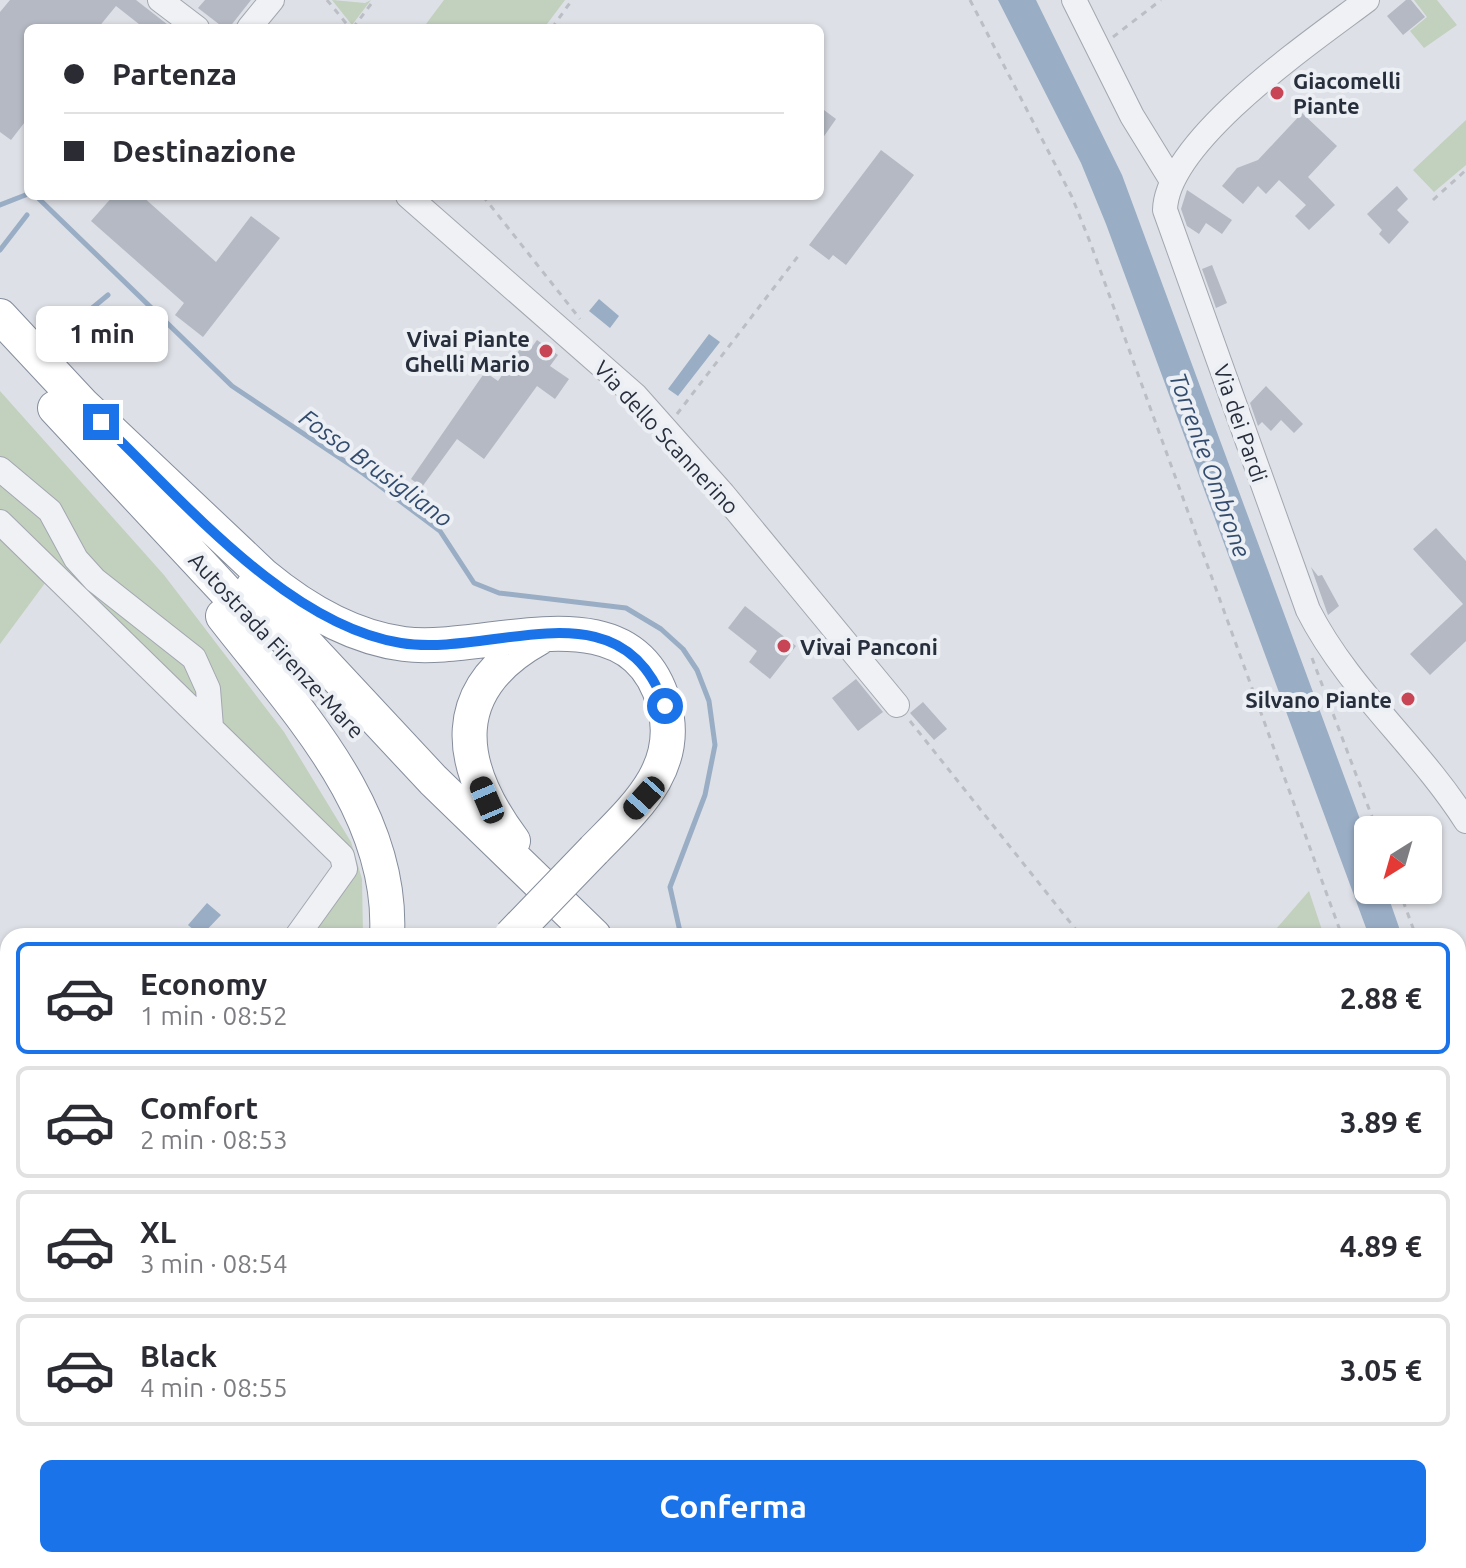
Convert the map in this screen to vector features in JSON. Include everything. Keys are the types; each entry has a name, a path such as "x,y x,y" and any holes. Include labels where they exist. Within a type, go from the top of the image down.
{"highway":[{"name":"Autostrada Firenze-Mare","path":"0,316 73,411"},
{"name":"Autostrada Firenze-Mare","path":"0,349 73,411 574,928"},
{"path":"73,411 251,565 290,596 325,617 377,638 420,645 548,633 582,633 621,647 644,667 665,706 667,748 656,779 644,798 519,928"},
{"path":"73,411 349,787 364,816 379,860 386,928"},
{"path":"548,633 508,656 484,683 473,708 471,746 476,772 495,815 576,928"}],"street":[{"path":"160,0 192,24"},
{"path":"252,24 272,0"},
{"path":"1074,0 1132,116 1172,181 1214,126 1249,91 1367,0"},
{"name":"Via dei Pardi","path":"1172,181 1165,210 1173,239 1308,610 1343,670 1400,734 1466,821"},
{"name":"Via dello Scannerino","path":"413,200 604,365 666,429 897,705"},
{"path":"0,469 43,502 76,559 95,580 194,658 208,689 211,727"},
{"path":"0,522 345,860 345,869 303,928"}],"path":[{"path":"327,0 348,24"},
{"path":"355,24 374,0"},
{"path":"555,24 572,0"},
{"path":"970,0 1066,186 1090,242 1339,928"},
{"path":"1098,50 1161,0"},
{"path":"1433,200 1466,170"},
{"path":"486,200 581,320"},
{"path":"666,429 799,255"},
{"path":"897,705 1075,928"},
{"path":"1404,904 1413,928"}],"green space":[{"path":"332,0 365,3 371,0 353,24"},
{"path":"444,0 565,0 547,24 426,24"},
{"path":"1414,0 1437,0 1457,25 1424,48 1410,31 1427,17"},
{"path":"1466,120 1466,165 1434,192 1413,170"},
{"path":"0,391 164,575 284,732 351,842 362,879 363,928 293,928 342,863 48,579 0,644"},
{"path":"1309,891 1321,928 1277,928"}],"water":[{"name":"Torrente Ombrone","path":"998,0 1036,0 1122,175 1359,816 1354,816 1354,895 1081,163"},
{"path":"599,299 619,316 610,328 589,311"},
{"path":"709,334 720,342 678,396 668,389"},
{"path":"207,903 221,915 209,928 192,928 188,925"},
{"path":"1357,904 1391,904 1399,928 1366,928"}],"building":[{"path":"10,0 136,0 167,24 139,24 116,6 101,24 24,24 24,123 11,140 0,132 0,12"},
{"path":"205,0 251,0 232,24 219,24 198,8"},
{"path":"1406,0 1411,0 1425,17 1403,35 1387,16"},
{"path":"824,110 836,119 824,136"},
{"path":"1302,113 1337,146 1308,177 1335,205 1309,230 1295,216 1306,205 1279,180 1266,194 1258,186 1243,204 1222,186 1237,168 1258,160"},
{"path":"881,150 914,175 846,265 833,255 829,260 809,245"},
{"path":"1397,186 1408,199 1397,210 1409,222 1389,244 1379,234 1382,230 1367,214"},
{"path":"1187,190 1232,220 1222,234 1206,223 1199,234 1187,226 1181,209"},
{"path":"109,200 146,200 216,262 251,216 280,238 203,337 175,315 184,303 91,221"},
{"path":"1212,265 1227,303 1216,308 1202,269"},
{"path":"537,340 558,355 550,366 569,379 555,399 537,386 484,459 457,439 422,487 411,479 485,372 498,381 522,346 529,351"},
{"path":"1266,386 1303,424 1294,433 1281,420 1271,431 1262,422 1258,426 1250,403"},
{"path":"1436,528 1466,561 1466,641 1430,675 1410,654 1463,604 1413,549"},
{"path":"1311,567 1318,576 1322,575 1339,606 1328,615"},
{"path":"745,606 796,646 770,679 749,662 757,651 728,628"},
{"path":"856,679 883,712 858,731 832,698"},
{"path":"923,702 947,729 934,740 910,713"}],"waterway":[{"name":"Fosso Brusigliano","path":"0,205 24,196"},
{"name":"Fosso Brusigliano","path":"40,200 232,386 364,474 440,531 474,583 499,593 626,608 661,629 683,649 697,670 709,701 715,745 705,795 670,887 679,928"},
{"path":"0,250 27,215"},
{"path":"57,337 108,295"}],"place":[{"name":"Giacomelli Piante","path":"1277,93"},
{"name":"Vivai Piante Ghelli Mario","path":"546,351"},
{"name":"Vivai Panconi","path":"784,646"},
{"name":"Silvano Piante","path":"1408,699"}],"route":[{"path":"101,422 251,565 290,596 325,617 362,633 403,644 440,645 548,633 596,636 621,647 644,667 665,706"}]}
